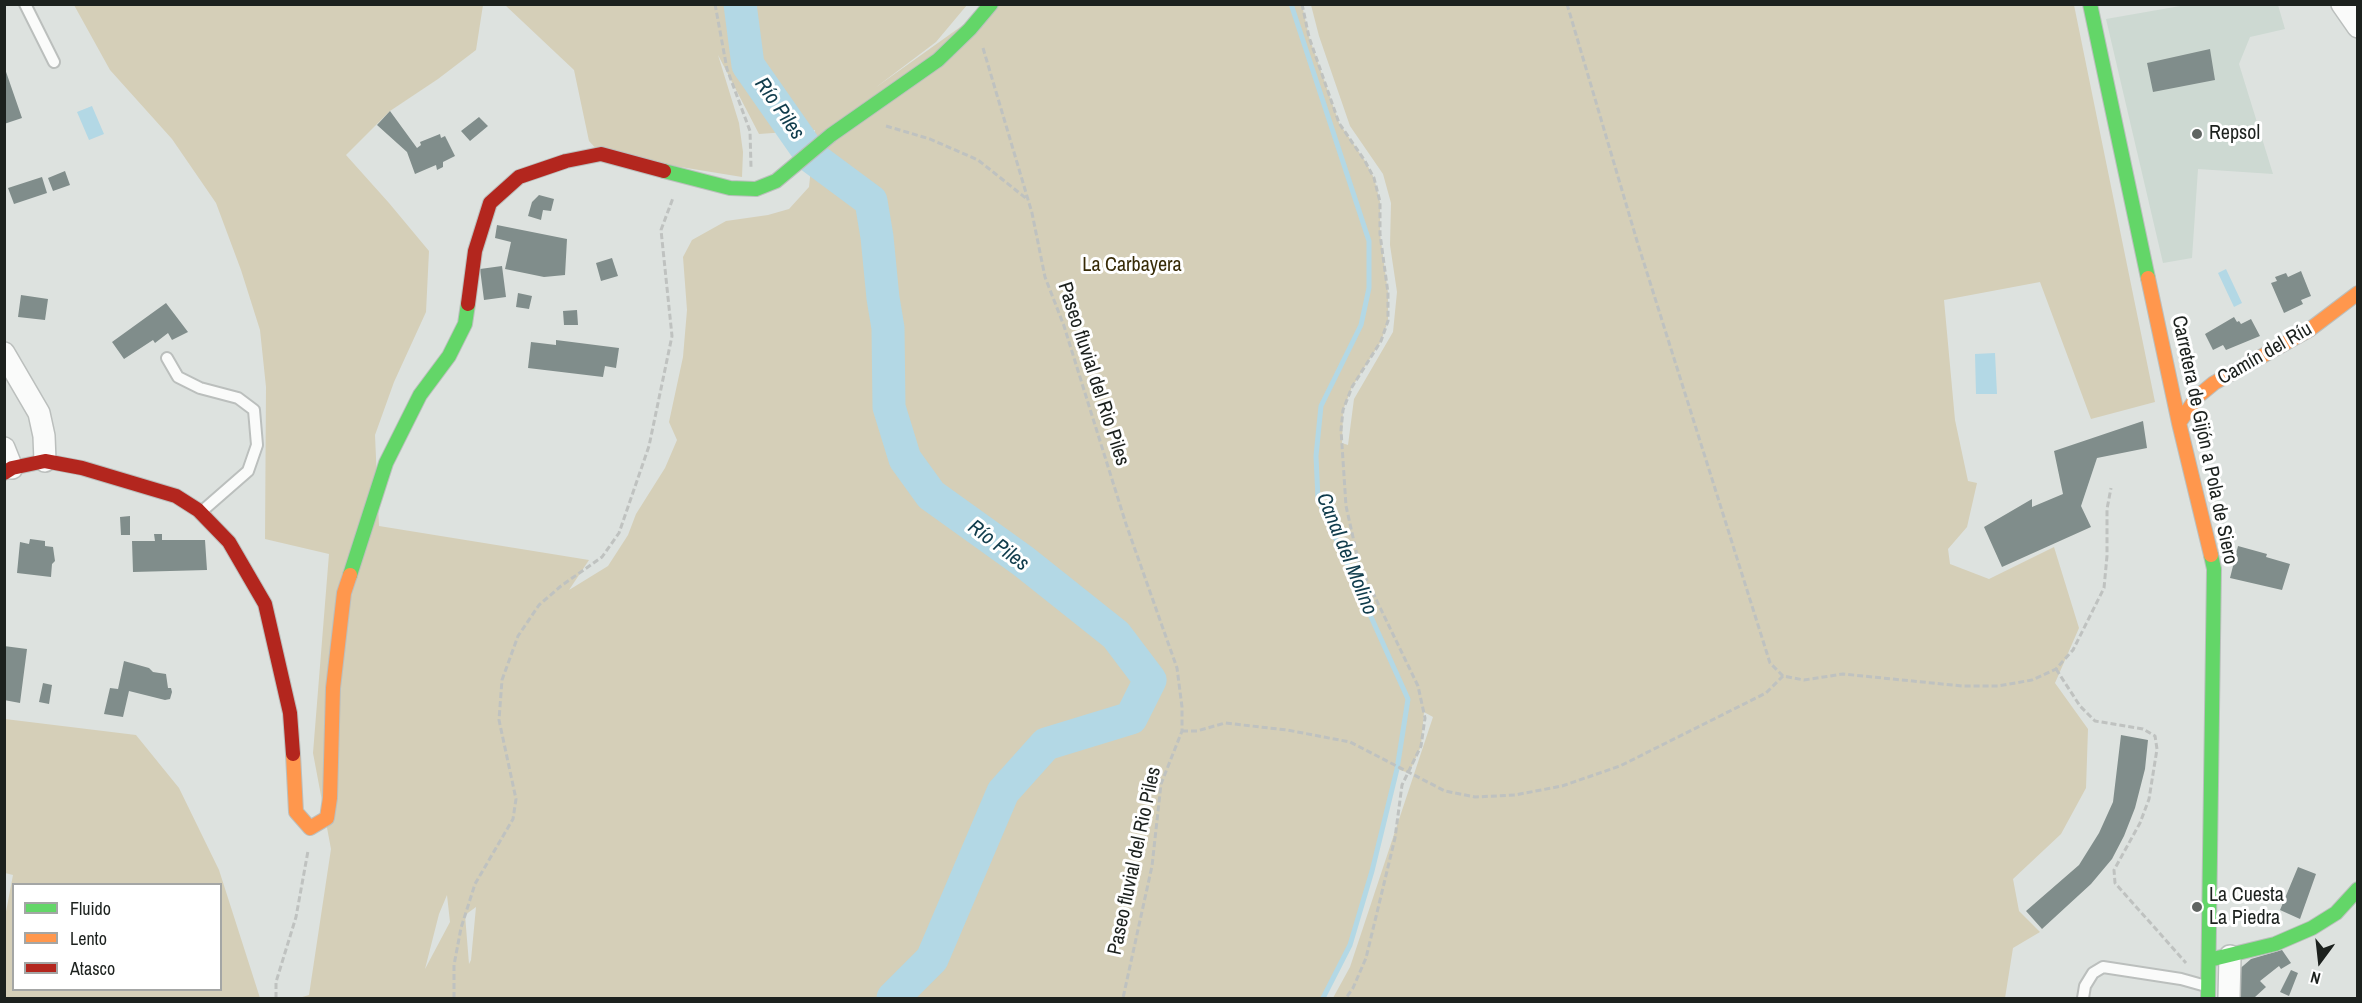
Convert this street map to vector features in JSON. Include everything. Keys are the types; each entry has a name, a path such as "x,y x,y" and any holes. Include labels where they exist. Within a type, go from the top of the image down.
{"street":[{"path":"7,463 45,461 82,468 176,496 201,512 228,542 265,604 290,713 296,812 310,828 327,818 330,798 333,688 344,593 386,463 420,395 450,356 465,324 475,251 490,203 519,177 566,161 601,154 730,188 756,189 776,182 831,135 938,60 970,29 991,4"},
{"name":"Carretera de Gijón a Pola de Siero","path":"2090,4 2179,423 2205,523 2214,569 2220,958 2209,987"},
{"path":"2342,4 2358,27"},
{"name":"Camín del Ríu","path":"2179,423 2197,398 2214,383 2309,330 2358,293"},
{"path":"4,353 39,413 44,436 45,461"},
{"path":"2229,999 2220,958 2275,944 2312,928 2336,913 2358,889"}],"lane":[{"path":"25,4 54,62"},
{"path":"167,358 178,377 200,388 238,399 254,410 256,445 248,471 201,512"},
{"path":"2083,999 2085,986 2093,973 2103,967 2181,979 2209,987"}],"path":[{"path":"714,4 727,69 750,131 751,170 756,189"},
{"path":"1302,4 1309,37 1339,123 1365,160 1374,178 1380,202 1380,234 1388,293 1388,321 1381,341 1352,387 1343,410 1341,430 1346,506 1359,564 1418,686 1425,718 1421,746 1402,785 1395,838 1366,958 1346,999"},
{"path":"1567,4 1637,241 1770,663 1783,676 1804,680 1843,674 1962,686 1998,686 2032,680 2056,669 2073,650 2104,588 2107,556 2106,510 2111,488"},
{"name":"Paseo fluvial del Rio Piles","path":"970,29 981,40 1029,200 1045,277 1064,326 1126,524 1176,668 1182,707 1182,731 1161,784 1152,866 1123,999"},
{"path":"860,114 886,126 930,138 978,160 1029,200"},
{"path":"454,999 454,965 463,921 475,884 513,819 516,799 499,720 502,680 518,636 539,605 602,556 619,533 650,446 672,336 661,230 681,176"},
{"path":"2056,669 2080,706 2095,721 2143,729 2155,736 2157,749 2149,799 2140,823 2114,870 2115,883 2182,961 2209,987"},
{"path":"1182,731 1225,723 1287,730 1350,742 1445,791 1475,797 1515,795 1562,786 1620,766 1766,693 1783,676"},
{"path":"276,999 281,961 301,894 310,828"}],"shaded area":[{"name":"Repsol","path":"2186,5 2278,5 2285,29 2250,37 2239,64 2273,174 2198,169 2192,258 2163,263 2106,19"}],"green space":[{"name":"La Carbayera","path":"74,5 483,5 476,50 390,111 346,155 429,251 426,312 394,382 375,435 379,526 589,560 569,590 608,566 628,535 636,514 665,468 677,440 669,422 683,357 687,310 683,257 692,240 726,221 768,215 789,209 809,187 815,130 759,134 718,55 739,123 743,152 742,177 601,154 589,141 574,70 505,5 967,5 936,42 875,88 991,5 1302,5 1309,37 1339,123 1374,178 1380,202 1380,234 1388,293 1388,321 1381,341 1352,387 1343,410 1342,443 1348,445 1354,399 1393,332 1397,292 1390,245 1391,203 1383,174 1350,126 1319,36 1311,5 2074,5 2155,402 2091,419 2040,282 1944,300 1955,420 1968,481 1977,483 1967,527 1948,549 1950,564 1989,579 2054,547 2079,628 2055,683 2088,729 2086,788 2061,834 2013,879 2019,911 2040,932 2013,948 2005,998 1333,998 1350,967 1433,717 1424,712 1421,746 1409,773 1397,769 1372,871 1350,945 1323,998 299,998 309,995 331,849 313,753 329,554 265,539 266,387 260,330 241,270 216,203 172,139 110,70","holes":["447,895 450,922 425,969 439,914","476,907 471,960 469,964 465,915"]},
{"path":"5,719 136,735 179,788 219,870 260,998 5,998 5,917 13,875 5,873"}],"water":[{"path":"92,106 104,134 89,140 77,112"},
{"path":"2226,269 2242,303 2234,307 2218,273"},
{"path":"1995,353 1997,394 1976,394 1975,354"}],"building":[{"path":"2210,49 2215,80 2153,92 2147,63"},
{"path":"4,66 22,118 4,124"},
{"path":"390,111 417,148 421,145 420,142 440,134 441,138 445,136 455,156 443,162 443,167 437,170 436,165 415,174 407,152 377,125"},
{"path":"479,117 488,126 470,141 461,131"},
{"path":"65,171 70,185 53,191 48,178"},
{"path":"42,177 47,193 14,204 8,188"},
{"path":"539,195 554,199 551,211 543,210 541,220 528,216 532,202"},
{"path":"497,225 567,239 565,275 544,277 505,269 511,242 495,238"},
{"path":"612,258 618,276 601,281 596,263"},
{"path":"502,266 506,297 484,300 480,269"},
{"path":"2301,271 2311,296 2301,300 2303,304 2284,313 2271,283 2277,281 2275,277 2286,273 2288,277"},
{"path":"518,293 532,296 529,309 516,307"},
{"path":"21,295 48,299 45,320 18,317"},
{"path":"166,303 188,332 172,340 168,333 155,343 153,340 124,359 112,342"},
{"path":"577,310 578,325 564,325 563,311"},
{"path":"2234,317 2241,324 2251,319 2260,336 2226,350 2223,345 2213,350 2205,334"},
{"path":"556,340 619,348 616,368 605,366 603,377 528,368 531,342 556,345"},
{"path":"2143,421 2147,448 2097,458 2081,506 2091,527 2002,567 1984,527 2032,499 2032,507 2063,494 2054,451"},
{"path":"130,516 130,535 121,535 120,517"},
{"path":"154,534 162,534 162,540 205,540 207,570 133,572 132,541 155,541"},
{"path":"30,539 45,541 45,546 53,547 55,561 52,564 51,577 17,573 20,542 29,544"},
{"path":"2238,546 2267,554 2266,557 2290,564 2282,590 2230,578"},
{"path":"4,646 27,649 20,703 4,700"},
{"path":"124,661 149,668 153,672 166,674 168,688 171,688 172,692 170,699 165,700 129,691 123,717 104,714 110,688 118,689"},
{"path":"43,683 52,685 49,704 39,702"},
{"path":"2121,735 2148,740 2145,769 2135,808 2124,836 2112,859 2091,884 2042,929 2026,911 2079,865 2099,833 2113,802"},
{"path":"2298,867 2316,874 2300,919 2280,910"},
{"path":"2282,950 2291,963 2281,969 2279,966 2260,981 2266,987 2255,997 2238,998 2236,972 2251,959"},
{"path":"2291,970 2298,973 2289,996 2280,992"}],"waterway":[{"name":"Río Piles","path":"740,4 748,65 813,158 871,201 888,328 889,407 905,459 931,495 1023,561 1116,635 1150,680 1131,718 1046,744 1003,792 932,959 893,998"},
{"name":"Canal del Molino","path":"1291,4 1369,241 1369,288 1361,325 1321,406 1316,456 1318,499 1408,699 1397,769 1372,871 1350,945 1323,998"}],"traffic: fast":[{"path":"664,171 730,188 756,189 776,181 831,135 938,60 970,29 991,4"},
{"path":"2090,4 2148,278"},
{"path":"350,575 386,463 420,395 449,356 465,324 468,304"},
{"path":"2208,998 2214,569 2211,555"},
{"path":"2209,960 2275,944 2312,928 2336,913 2358,889"}],"traffic: slow":[{"path":"2148,278 2179,423 2211,555"},
{"path":"2179,423 2197,397 2214,383 2309,330 2358,293"},
{"path":"293,754 296,812 310,828 327,818 330,798 333,688 344,593 350,575"}],"traffic: jam":[{"path":"468,304 475,251 490,203 519,177 566,161 601,154 664,171"},
{"path":"4,473 12,468 45,461 82,468 176,496 198,510 229,542 265,604 290,713 293,754"}],"place":[{"name":"Repsol","path":"2197,134"},
{"name":"La Cuesta La Piedra","path":"2197,907"}]}
